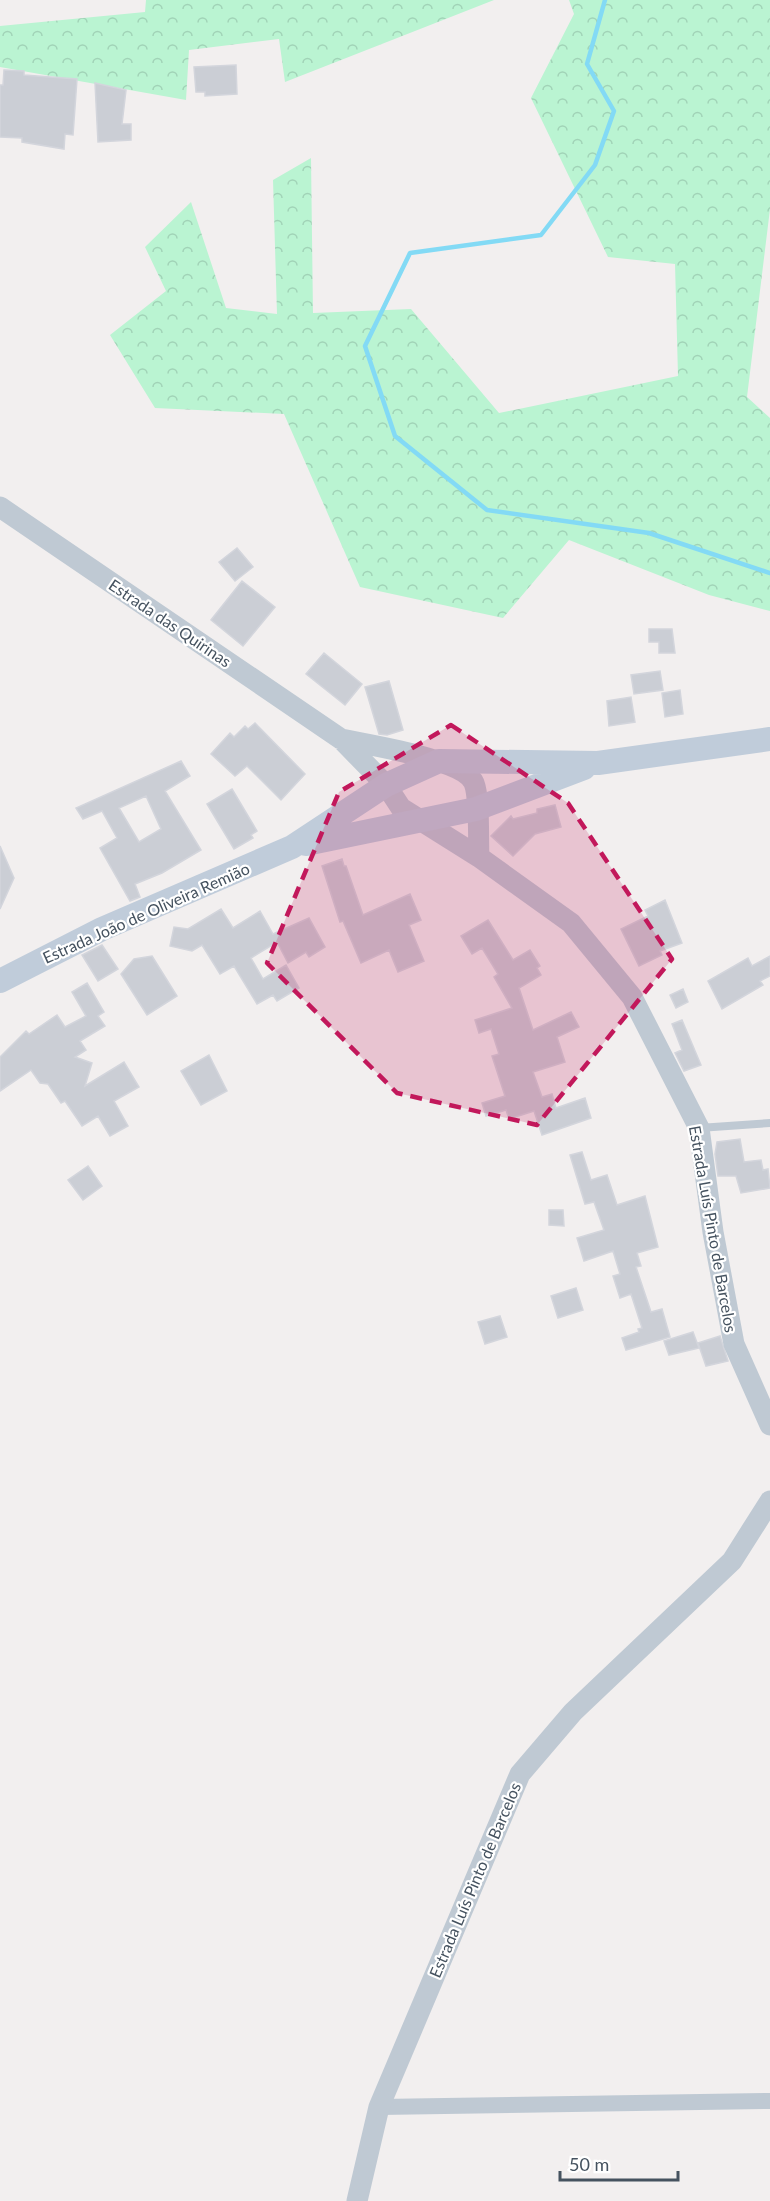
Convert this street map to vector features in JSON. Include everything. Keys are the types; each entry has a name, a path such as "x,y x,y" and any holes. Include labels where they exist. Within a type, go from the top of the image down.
{"main road":[{"name":"Estrada João de Oliveira Remião","path":"1,978 102,929 292,847 386,785 439,761 598,763 770,739"},
{"name":"Estrada João de Oliveira Remião","path":"292,847 476,809 598,763"}],"street":[{"name":"Estrada das Quirinas","path":"0,507 341,739 386,785"},
{"name":"Estrada das Quirinas","path":"341,739 439,761 467,773 476,789 476,809"},
{"name":"Estrada Luís Pinto de Barcelos","path":"386,785 401,808 479,857 571,923 632,996 699,1128 713,1232 734,1344 770,1425"},
{"path":"476,809 479,857"},
{"name":"Estrada Luís Pinto de Barcelos","path":"357,2201 379,2108 520,1774 573,1712 732,1562 770,1501"},
{"path":"379,2108 770,2101"}],"lane":[{"path":"699,1128 770,1123"}],"highlighted area":[{"path":"451,725 568,803 672,959 537,1125 397,1093 267,963 339,792"}],"green space":[{"path":"146,0 494,0 285,82 279,39 189,50 186,100 0,67 0,26 145,12"},
{"path":"569,0 770,0 770,209 747,397 770,418 770,611 709,595 569,540 503,618 360,587 284,414 155,408 110,335 166,291 145,247 191,202 226,308 277,314 273,180 311,158 313,313 411,309 499,413 678,376 675,264 608,257 531,98 574,14"}],"building":[{"path":"236,65 237,94 205,96 205,92 196,92 194,67"},
{"path":"4,70 24,71 24,75 77,79 73,135 65,134 64,149 22,142 22,138 0,137 0,85 3,85"},
{"path":"95,83 126,90 122,124 131,124 131,140 98,142"},
{"path":"237,548 253,567 235,581 219,562"},
{"path":"242,581 275,607 243,646 211,620"},
{"path":"649,629 672,629 675,653 659,653 659,642 649,642"},
{"path":"324,653 362,684 345,705 306,674"},
{"path":"660,671 663,690 634,694 631,675"},
{"path":"389,681 403,730 387,735 379,734 365,687"},
{"path":"680,690 683,714 665,717 662,693"},
{"path":"631,697 635,722 609,726 607,701"},
{"path":"255,723 305,774 281,800 247,766 235,776 211,754 230,733 234,737 245,726 248,729"},
{"path":"181,761 190,776 165,791 201,850 162,873 135,884 140,897 130,901 100,848 117,838 102,811 83,819 76,808","holes":["146,796 161,829 139,842 119,808"]},
{"path":"232,789 257,831 251,835 253,838 234,849 207,804"},
{"path":"555,805 561,827 535,834 513,856 491,836 511,816 513,819 537,813 537,809"},
{"path":"0,846 14,878 0,909"},
{"path":"342,859 363,915 410,894 421,920 409,925 424,961 398,972 389,950 361,963 343,921 340,922 322,866"},
{"path":"665,900 682,943 660,951 662,955 639,966 621,929 648,916 645,910"},
{"path":"221,909 233,928 260,911 273,934 309,918 325,947 309,957 306,952 288,963 277,942 251,958 263,979 286,965 299,988 277,1001 273,995 257,1004 234,966 220,974 202,945 192,951 170,946 174,927 188,929"},
{"path":"488,920 513,960 530,950 540,966 537,968 541,975 519,988 533,1030 571,1012 579,1027 557,1037 565,1062 533,1072 542,1097 552,1094 556,1108 585,1098 591,1118 542,1135 534,1111 509,1119 506,1110 486,1116 482,1103 505,1096 492,1056 499,1054 491,1029 479,1033 475,1020 512,1008 494,977 498,974 482,948 472,954 461,936"},
{"path":"102,945 118,969 98,981 82,955"},
{"path":"152,956 177,996 147,1015 121,974 134,959"},
{"path":"770,956 770,976 760,981 763,985 722,1009 708,981 748,958 752,966"},
{"path":"87,983 104,1012 98,1016 105,1026 80,1041 86,1050 75,1057 92,1063 85,1086 124,1062 139,1087 114,1101 128,1126 110,1136 98,1116 82,1126 65,1101 61,1103 48,1084 40,1083 31,1070 0,1091 0,1057 26,1031 29,1034 57,1015 65,1027 86,1016 72,992"},
{"path":"683,989 688,1002 676,1008 670,995"},
{"path":"682,1020 701,1065 684,1071 675,1053 682,1050 672,1024"},
{"path":"209,1055 227,1091 201,1105 181,1071"},
{"path":"740,1139 744,1162 761,1160 763,1170 768,1169 770,1188 741,1193 736,1176 718,1176 715,1154 717,1142"},
{"path":"582,1152 591,1180 607,1175 617,1205 645,1196 658,1247 637,1253 641,1266 636,1267 651,1312 662,1309 670,1337 626,1350 622,1338 639,1332 638,1329 642,1328 631,1294 620,1298 613,1276 620,1274 613,1251 584,1261 577,1238 604,1230 594,1202 585,1204 570,1155"},
{"path":"88,1166 102,1186 83,1200 68,1180"},
{"path":"549,1210 563,1210 564,1226 549,1225"},
{"path":"576,1288 583,1310 558,1318 551,1296"},
{"path":"500,1316 507,1337 485,1344 478,1322"},
{"path":"693,1332 699,1348 669,1355 664,1341"},
{"path":"720,1336 728,1361 706,1366 698,1343"}],"waterway":[{"path":"605,0 587,64 614,111 595,165 541,235 410,253 365,346 395,436 487,510 649,533 770,573"}]}
